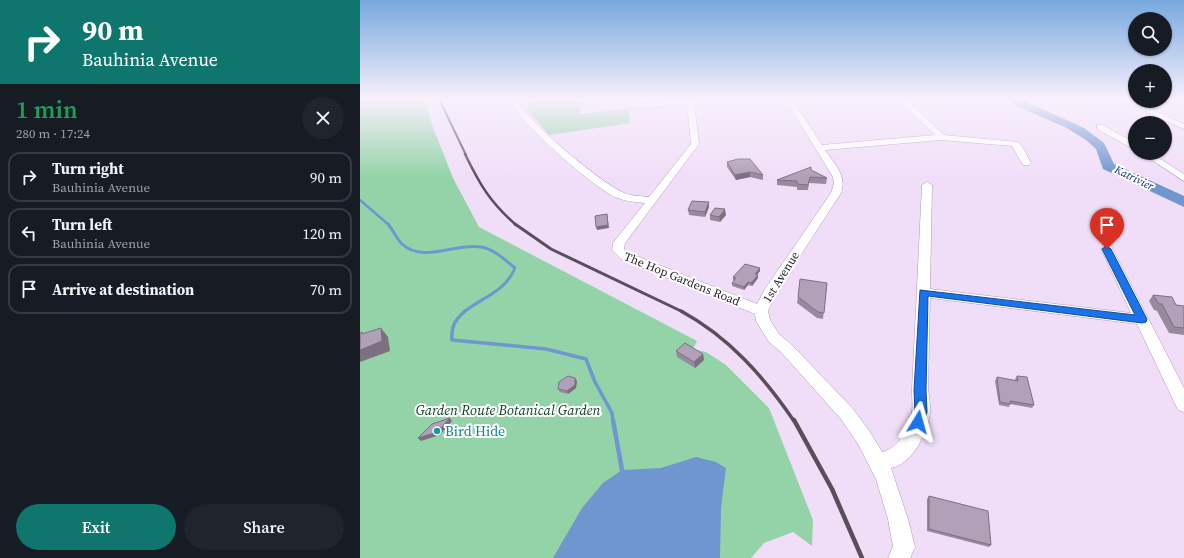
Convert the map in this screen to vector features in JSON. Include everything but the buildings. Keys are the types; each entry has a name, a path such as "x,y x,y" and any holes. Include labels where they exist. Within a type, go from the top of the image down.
{"street":[{"path":"533,125 577,163 619,195 652,200"},
{"name":"The Hop Gardens Road","path":"695,125 695,144 619,243 618,247 620,254 761,312"},
{"name":"1st Avenue","path":"804,125 838,177 838,188 770,292 761,312 766,328 847,414 864,438 878,462 885,476 898,519 904,547 899,558"},
{"path":"929,125 941,137"},
{"path":"1100,127 1128,143"},
{"path":"819,148 941,137 1015,144 1019,148 1026,163"},
{"path":"1156,160 1184,178"},
{"path":"878,462 894,459 908,444 915,433 921,412 920,390 923,292 928,185"},
{"path":"1107,249 1184,405"},
{"path":"923,292 1142,319"}],"green space":[{"name":"Garden Route Botanical Garden","path":"360,125 432,125 453,178 479,227 697,341 693,349 706,352 726,365 769,408 813,520 812,546 793,532 764,543 751,558 360,558"},
{"path":"541,125 616,125 549,135"}],"water":[{"path":"696,457 716,462 726,468 721,508 720,558 553,558 582,508 603,483 622,470 661,468"}],"waterway":[{"name":"Katrivier","path":"1071,125 1090,137 1100,146 1108,166 1184,202"},
{"path":"360,200 388,224"},
{"path":"388,224 400,242 411,250 430,252 471,246 481,247 495,252 515,268 499,289 464,312"},
{"path":"464,312 454,324 452,340 546,349 586,359 595,382 612,413 613,421"},
{"path":"613,420 622,470"}],"railway":[{"path":"452,125 466,155"},
{"path":"465,154 492,201 516,225"},
{"path":"515,224 551,249 681,311"},
{"path":"681,311 715,333 744,359 758,374 794,421"},
{"path":"794,420 832,489 862,558"}],"place":[{"name":"Bird Hide","path":"437,431"}],"route":[{"path":"918,422 921,412 920,390 923,292 1142,319 1107,249"}]}
